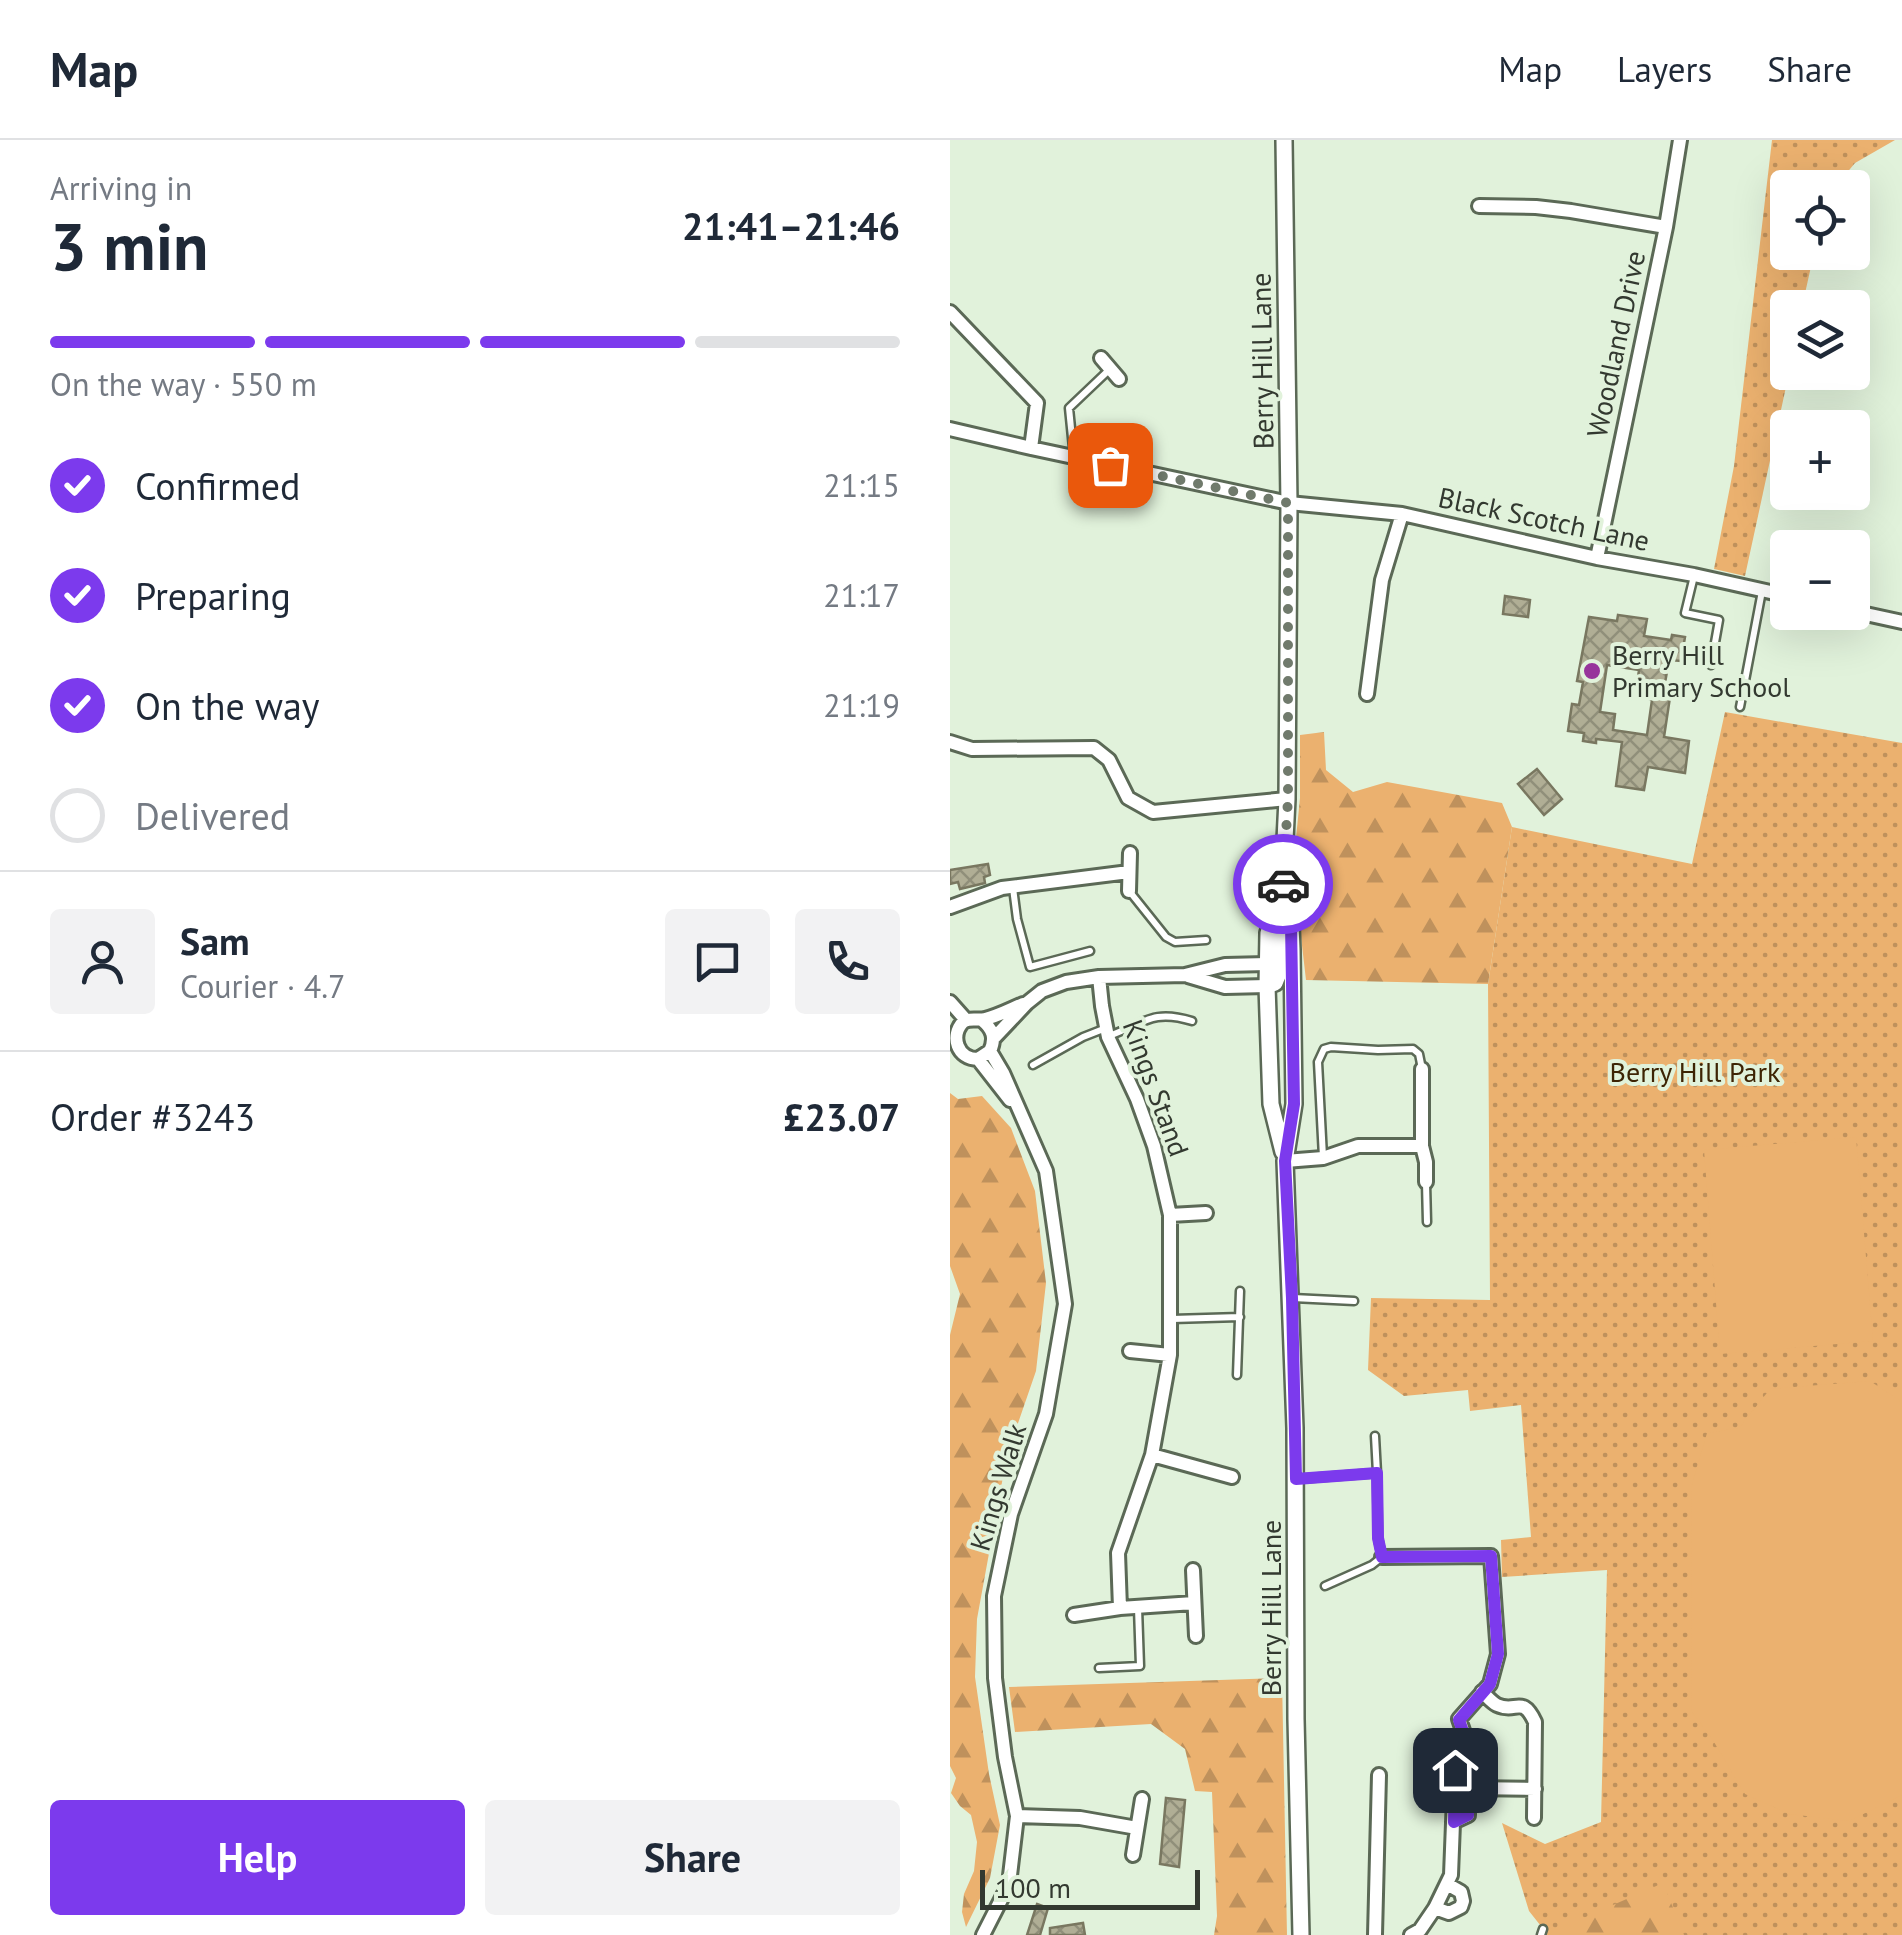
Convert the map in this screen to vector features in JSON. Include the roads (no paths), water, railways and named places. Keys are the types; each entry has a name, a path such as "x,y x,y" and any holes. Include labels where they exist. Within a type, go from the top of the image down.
{"street":[{"name":"Berry Hill Lane","path":"1284,140 1288,799 1280,969 1294,1104 1285,1161"},
{"name":"Woodland Drive","path":"1597,558 1666,228 1680,140"},
{"path":"1479,206 1572,211 1666,228"},
{"path":"950,312 1037,403 1031,448"},
{"name":"Black Scotch Lane","path":"950,429 1288,503 1402,514 1770,592"},
{"path":"1367,694 1382,580 1402,514"},
{"path":"1870,615 1902,622"},
{"path":"950,742 972,749 1094,748 1109,760 1128,798 1152,812 1288,799"},
{"path":"1130,853 1130,892"},
{"path":"950,907 1012,886 1129,872"},
{"path":"1027,1002 982,1020 960,1024 952,1032 956,1050 963,1057 987,1050 1027,1002 1066,982 1099,977 1186,975 1225,965 1280,969"},
{"name":"Berry Hill Lane","path":"1280,969 1267,986 1271,1104 1285,1161 1292,1298 1301,1935"},
{"path":"1186,975 1225,987 1267,986"},
{"name":"Kings Stand","path":"1099,977 1107,1032 1138,1099 1170,1215 1170,1355 1152,1455 1118,1553 1120,1608"},
{"path":"950,1002 966,1020"},
{"path":"982,1020 989,1026 987,1050"},
{"name":"Kings Walk","path":"983,1935 1010,1884 1017,1816 995,1678 994,1596 1011,1514 1046,1414 1065,1304 1046,1171 987,1050"},
{"path":"1422,1069 1426,1182"},
{"path":"1285,1161 1323,1158 1358,1146 1422,1146"},
{"path":"1170,1215 1206,1212"},
{"path":"1130,1351 1170,1355"},
{"path":"1152,1455 1232,1477"},
{"path":"1382,1557 1491,1556 1498,1654 1490,1684 1459,1720 1468,1746 1468,1815 1454,1822"},
{"path":"1193,1570 1196,1636"},
{"path":"1074,1614 1194,1603"},
{"path":"1482,1692 1497,1705 1529,1709 1535,1722 1534,1818"},
{"path":"1411,1935 1420,1930 1452,1875 1455,1770"},
{"path":"1375,1935 1379,1775"},
{"path":"1468,1788 1534,1789"},
{"path":"1133,1855 1142,1799"},
{"path":"1017,1816 1080,1818 1137,1828"},
{"path":"1435,1908 1450,1912 1461,1906 1461,1892 1447,1884"}],"lane":[{"path":"1074,458 1069,408 1110,368"},
{"path":"1694,575 1685,614 1719,620 1711,665"},
{"path":"1740,707 1762,590"},
{"path":"1012,886 1030,967 1090,951"},
{"path":"1130,892 1166,937 1175,942 1206,940"},
{"path":"1033,1065 1082,1038 1150,1017 1172,1015 1192,1021"},
{"path":"1323,1158 1318,1062 1324,1049 1413,1049 1419,1054 1422,1069"},
{"path":"1426,1182 1427,1222"},
{"path":"1237,1375 1240,1291"},
{"path":"1292,1298 1354,1301"},
{"path":"1172,1319 1240,1316"},
{"path":"1325,1586 1382,1557 1375,1436"},
{"path":"1296,1479 1377,1473"},
{"path":"1099,1668 1140,1666 1138,1606"}],"place":[{"name":"Berry Hill Primary School","path":"1592,671"}],"park label":[{"name":"Berry Hill Park","path":"1695,1072"}]}
